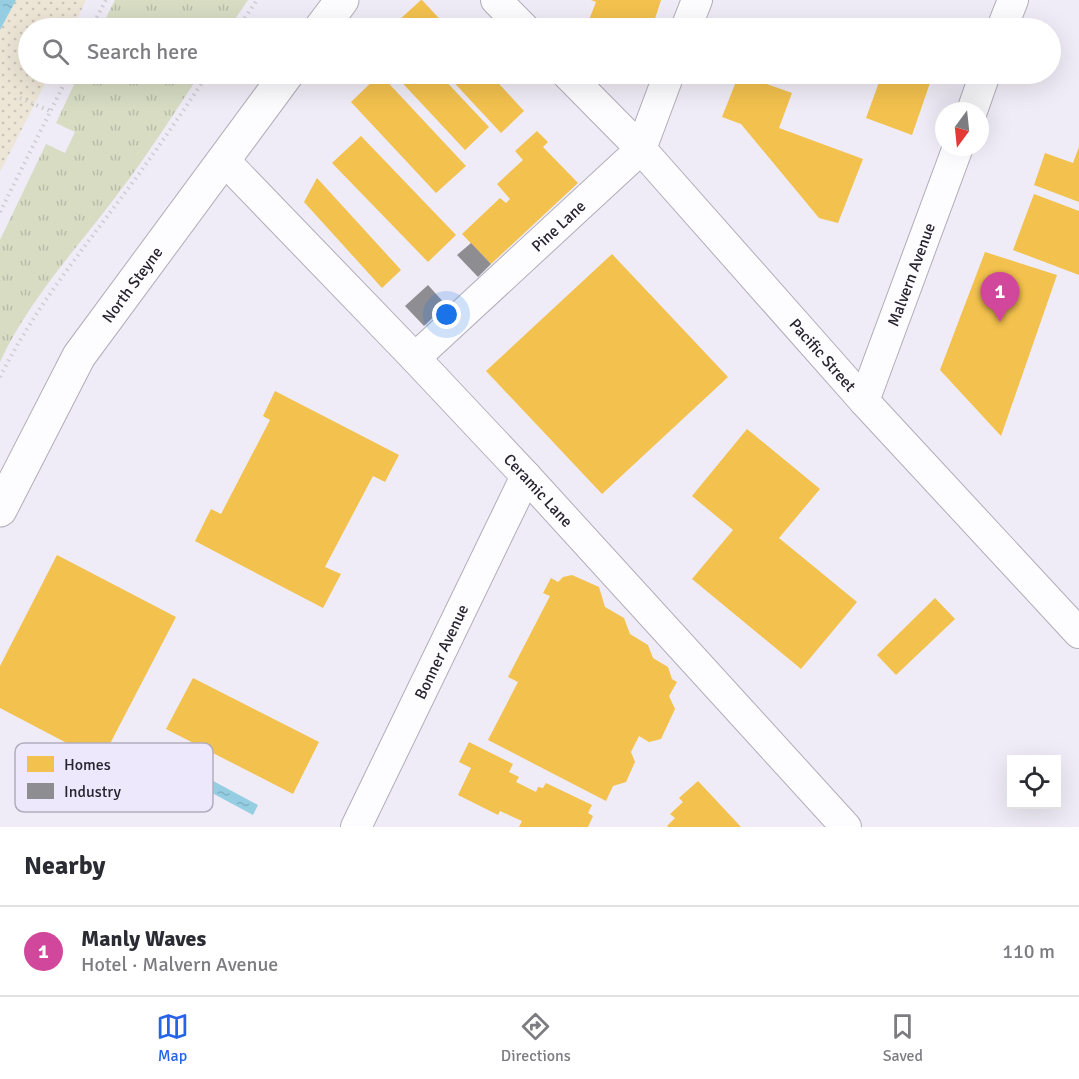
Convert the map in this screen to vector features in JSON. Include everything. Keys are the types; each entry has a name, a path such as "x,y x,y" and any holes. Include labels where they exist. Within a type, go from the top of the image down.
{"main road":[{"path":"328,18 342,0"},
{"name":"North Steyne","path":"0,510 80,356 280,84"}],"street":[{"path":"496,0 514,18"},
{"path":"690,18 697,0"},
{"path":"1006,18 1013,0"},
{"name":"Pacific Street","path":"577,84 641,149 864,401 1079,633"},
{"name":"Pine Lane","path":"416,358 641,149 665,84"},
{"path":"975,102 982,84"},
{"name":"Malvern Avenue","path":"864,401 955,156"},
{"name":"Ceramic Lane","path":"224,160 416,358 846,827"},
{"name":"Bonner Avenue","path":"356,827 526,476"}],"path":[{"path":"97,18 106,0"},
{"path":"244,18 256,0"},
{"path":"0,212 64,84"},
{"path":"0,377 16,345 37,312 135,179 201,84"},
{"path":"20,98 50,111"}],"green space":[{"path":"115,0 248,0 236,18 106,18"},
{"path":"74,84 193,84 131,177 25,316 0,362 0,240 46,144 65,153 75,132 56,123"}],"sand":[{"path":"0,0 86,0 78,18 18,18 18,84 45,84 0,172"}],"water":[{"path":"0,0 16,0 0,30"},
{"path":"213,781 258,805 253,815 213,794"}],"building: Homes":[{"path":"422,0 439,18 401,18"},
{"path":"591,0 661,0 655,18 590,18 596,2"},
{"path":"370,84 389,84 466,166 436,193 351,102"},
{"path":"403,84 448,84 489,127 465,150"},
{"path":"455,84 499,84 524,111 501,133"},
{"path":"735,84 767,84 792,93 779,128 863,159 838,223 819,218 741,124 722,117"},
{"path":"878,84 930,84 912,135 866,118"},
{"path":"537,131 548,142 543,147 578,183 491,264 462,234 500,198 506,203 510,199 497,184 523,160 515,151"},
{"path":"361,136 456,235 428,262 332,163"},
{"path":"1079,147 1079,202 1034,185 1045,153 1073,163"},
{"path":"317,178 401,270 382,288 304,202"},
{"path":"1034,194 1079,211 1079,275 1013,250"},
{"path":"985,252 1057,275 1001,436 940,370"},
{"path":"612,254 728,377 602,494 486,371"},
{"path":"275,391 399,455 385,482 373,476 325,567 341,574 323,608 195,541 211,509 221,514 270,420 263,416"},
{"path":"747,429 820,489 779,538 857,602 801,669 692,579 733,530 692,496"},
{"path":"57,555 176,617 110,743 67,743 0,708 0,666"},
{"path":"572,575 599,587 605,607 624,618 630,634 648,645 653,658 668,667 672,679 677,682 669,696 675,709 661,739 649,742 639,736 631,752 635,762 626,782 613,786 606,801 488,740 518,682 508,677 550,596 543,593 551,578 558,582 563,577"},
{"path":"935,598 955,619 896,675 877,655"},
{"path":"193,678 319,742 293,794 213,753 213,743 193,743 166,729"},
{"path":"469,742 513,764 509,772 519,777 516,782 536,792 538,787 543,788 546,783 592,805 588,813 593,816 588,827 519,827 522,821 500,811 498,815 458,795 471,768 459,762"},
{"path":"698,781 741,827 667,826 675,818 670,814 683,802 679,798"}],"building: Industry":[{"path":"471,243 491,264 478,277 457,255"},
{"path":"428,285 446,305 424,326 405,306"}],"place":[{"name":"Manly Waves","path":"1000,322"}]}
